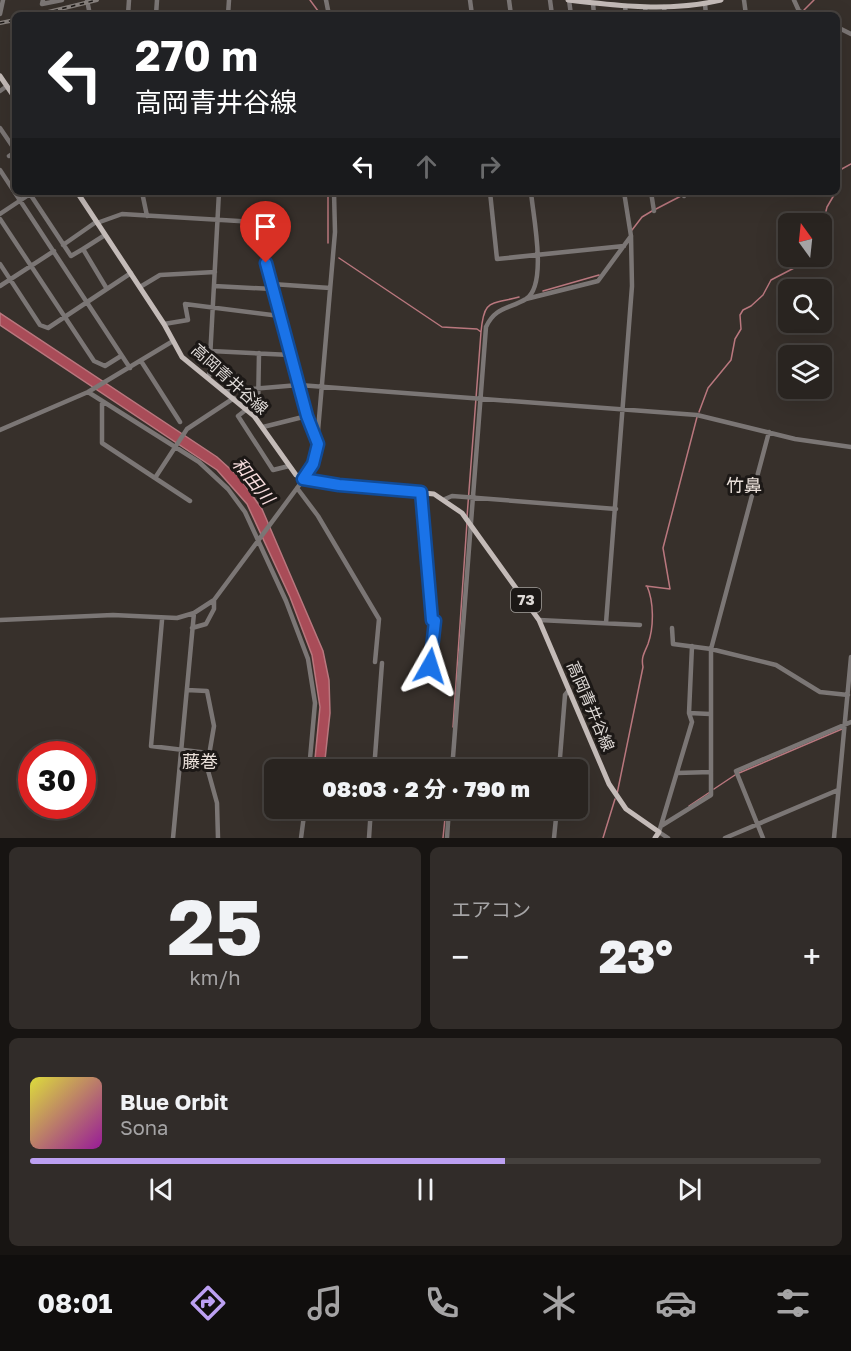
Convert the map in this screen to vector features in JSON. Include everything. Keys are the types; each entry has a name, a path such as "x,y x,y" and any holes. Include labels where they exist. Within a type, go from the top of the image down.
{"main road":[{"path":"568,0 625,6 664,7 705,4 721,0"},
{"path":"0,76 12,94"},
{"name":"高岡青井谷線","path":"79,195 189,364 209,377 254,416 289,466 303,479 339,485 421,492 445,499 470,522 539,620 609,784 626,809 658,832"}],"street":[{"path":"0,14 3,0"},
{"path":"43,0 42,4 62,0"},
{"path":"794,0 799,10 803,12"},
{"path":"705,4 706,12"},
{"path":"625,6 626,12"},
{"path":"645,7 646,12"},
{"path":"664,7 665,12"},
{"path":"0,91 7,86"},
{"path":"0,128 12,146"},
{"path":"0,170 12,189"},
{"path":"16,195 130,369"},
{"path":"0,214 29,195"},
{"path":"31,195 71,256 105,235"},
{"path":"143,195 147,216"},
{"path":"209,377 219,195"},
{"path":"0,620 113,615 155,618 194,614 214,600 313,464 318,444 335,232 334,195"},
{"path":"490,195 497,259 624,246"},
{"path":"526,299 537,283 537,255 531,195"},
{"path":"606,623 632,286 631,236 624,195"},
{"path":"651,195 654,211"},
{"path":"63,245 97,223 120,214 255,222 307,416 318,444"},
{"path":"0,219 94,361 105,366 121,356"},
{"path":"453,759 486,327 490,318 503,308 526,299 598,281 631,236"},
{"path":"83,249 107,289"},
{"path":"0,286 54,251"},
{"path":"0,264 40,325 48,328 131,273"},
{"path":"140,287 160,275 215,272"},
{"path":"214,286 330,288"},
{"path":"164,324 188,320 185,304 280,316"},
{"path":"0,430 88,392 130,369 173,340"},
{"path":"211,351 291,355"},
{"path":"254,416 258,410 256,388 259,353"},
{"path":"141,361 180,422"},
{"path":"225,391 299,385 322,386 698,415 811,442 851,447"},
{"path":"88,392 194,458 228,489 245,512 286,601 308,659 315,703 310,759"},
{"path":"155,478 187,429 234,398"},
{"path":"102,401 102,443 190,501"},
{"path":"247,409 238,416 273,470 289,466"},
{"path":"263,427 307,416"},
{"path":"658,832 711,795 711,649 769,432"},
{"path":"297,488 318,516 379,619 375,662"},
{"path":"421,492 432,620 435,621 430,666"},
{"path":"445,499 452,496 616,509"},
{"path":"192,628 206,624 214,609 214,600"},
{"path":"173,838 194,614"},
{"path":"162,620 150,743 154,747 208,753"},
{"path":"539,620 640,626"},
{"path":"672,628 673,644 711,649 776,665 820,692 848,695"},
{"path":"658,832 692,722 689,713 692,646"},
{"path":"834,838 851,657"},
{"path":"375,759 382,663"},
{"path":"187,690 207,691 214,726 207,767 217,803 219,838"},
{"path":"560,759 565,695 569,690"},
{"path":"689,713 710,714"},
{"path":"763,838 736,771 851,722"},
{"path":"676,773 711,772"},
{"path":"725,838 838,790"},
{"path":"301,838 304,819"},
{"path":"369,838 370,819"},
{"path":"447,838 448,819"},
{"path":"554,838 555,819"},
{"path":"658,832 668,838"}],"shaded area":[{"path":"0,313 217,457 239,477 262,509 323,651 329,680 330,713 325,759 315,759 320,707 312,655 290,597 247,504 217,470 0,325"}],"waterway":[{"path":"310,0 319,12"},
{"path":"804,10 814,0"},
{"path":"840,170 851,164"},
{"path":"328,195 328,243"},
{"path":"826,213 834,195"},
{"path":"656,209 681,196"},
{"path":"632,230 642,217 652,211"},
{"path":"339,258 442,327 477,329 481,332 467,517"},
{"path":"699,412 708,388 731,360 735,339 741,329 740,315 743,310 763,295 771,280 796,267"},
{"path":"543,291 599,275"},
{"path":"481,332 484,314 490,305 519,297"},
{"path":"646,586 670,589 663,548 697,417"},
{"path":"453,727 467,522"},
{"path":"617,794 643,658 651,630 652,607 647,586"},
{"path":"739,773 842,729"},
{"path":"714,789 735,775"},
{"path":"689,806 710,792"},
{"path":"603,838 615,799"},
{"path":"443,838 445,819"}],"railway":[{"path":"48,12 97,0"},
{"path":"0,23 12,21"}],"district":[{"name":"竹鼻","path":"744,486"},
{"name":"藤巻","path":"200,762"}],"route":[{"path":"266,263 307,416 318,444 313,464 303,479 317,483 421,492 432,620 435,621 430,666"}],"water label":[{"name":"和田川","path":"253,481"}]}
